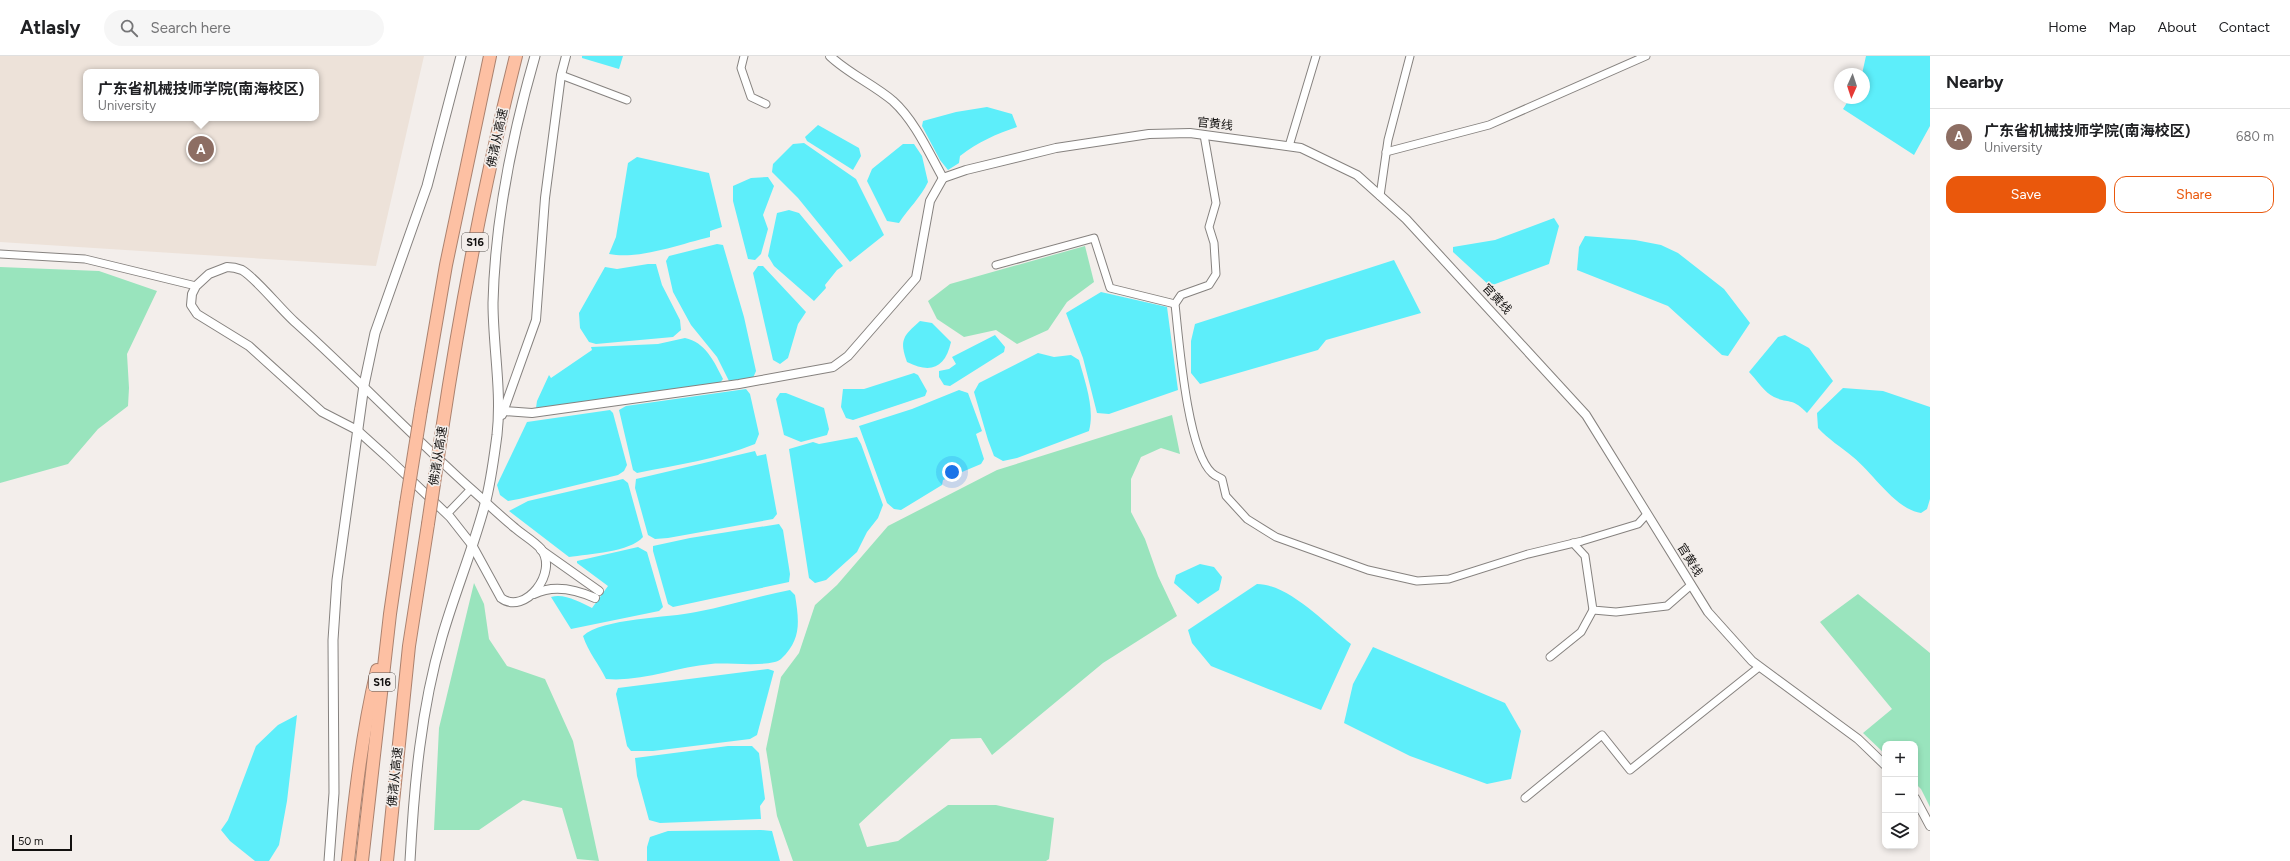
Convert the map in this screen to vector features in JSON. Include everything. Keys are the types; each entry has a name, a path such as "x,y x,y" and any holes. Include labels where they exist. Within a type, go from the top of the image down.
{"highway":[{"name":"佛清从高速","path":"362,861 390,614 406,504 446,265 490,56"},
{"name":"佛清从高速","path":"387,861 410,639 442,430 471,261 503,108 516,56"},
{"path":"348,861 355,794 368,710 390,614"}],"main road":[{"path":"329,861 334,793 333,632 337,580 364,385 375,334 427,186 460,56"},
{"path":"410,861 414,789 427,707 442,638 486,502 497,433 498,394 493,304 498,219 523,98 536,56"}],"street":[{"path":"497,433 503,411 536,320 545,198 561,75 566,56"},
{"path":"744,56 741,68 751,97 766,104"},
{"path":"503,411 532,413 739,384 833,367 848,356 916,278 930,201 943,178 918,132 893,101 840,66 830,56"},
{"path":"1289,146 1316,56"},
{"path":"1380,196 1386,152 1401,83 1410,56"},
{"path":"1386,152 1489,125 1646,56"},
{"path":"561,75 627,100"},
{"name":"官黄线","path":"943,178 966,170 1056,148 1149,134 1204,135 1301,148 1357,175 1406,219 1586,415 1708,612 1759,667 1858,738 1882,762"},
{"path":"1204,135 1216,203 1209,227 1214,243 1216,274 1209,285 1181,294 1175,304 1188,411 1201,456 1212,473 1222,479 1226,496 1247,519 1276,537 1368,570 1417,581 1450,579 1528,554 1573,543 1638,524 1647,514"},
{"path":"996,265 1094,238 1110,288 1175,304"},
{"path":"0,254 85,259 196,286"},
{"path":"227,267 242,270 280,309 364,385 471,489 541,550 597,595 566,588 548,589 516,602 507,602 501,598 472,545 446,514 357,430 322,412 249,346 198,314 191,306 192,294 196,286 209,274 227,267"},
{"path":"446,514 471,489"},
{"path":"1550,657 1581,632 1593,610 1585,556 1573,543"},
{"path":"529,596 539,587 545,573 546,565 541,550"},
{"path":"1593,610 1616,612 1667,606 1691,584"},
{"path":"1525,798 1602,735 1630,770 1759,667"},
{"path":"1918,804 1930,826"}],"shaded area":[{"path":"0,56 424,56 376,266 0,242"}],"green space":[{"path":"1085,246 1094,282 1067,302 1048,330 1017,344 996,330 964,337 937,319 928,301 950,284"},
{"path":"0,267 99,271 157,291 127,354 129,388 128,406 98,429 68,464 0,483"},
{"path":"1172,415 1180,454 1161,448 1141,457 1131,479 1131,512 1145,539 1158,576 1177,616 1103,663 992,755 981,738 951,739 859,824 867,847 898,841 948,805 996,805 1054,818 1049,859 1046,861 793,861 777,816 766,749 781,677 799,653 815,605 837,585 888,526 997,470"},
{"path":"474,583 484,604 489,639 507,666 545,679 573,741 599,861 577,859 562,808 523,800 479,830 434,830 439,728"},
{"path":"1858,594 1930,653 1930,807 1918,786 1918,741 1882,741 1882,751 1863,733 1892,709 1820,622"}],"water":[{"path":"582,56 623,56 619,69 582,58"},
{"path":"1866,56 1930,56 1930,126 1914,155 1843,109 1846,104 1870,104 1870,68 1863,68"},
{"path":"987,107 1012,114 1017,127 980,143 960,156 959,163 948,170 940,160 922,126 923,121 956,112"},
{"path":"818,125 859,148 861,156 853,170 807,141 805,137"},
{"path":"804,143 856,179 884,235 850,262 798,198 772,172 773,164 793,144"},
{"path":"903,144 914,144 922,156 928,182 922,193 899,223 887,221 867,181 872,169"},
{"path":"637,157 709,173 722,227 710,231 710,237 660,250 633,255 609,254 616,237 628,163"},
{"path":"768,177 774,186 763,215 768,229 761,254 755,260 748,259 733,201 733,186 751,178"},
{"path":"789,210 799,213 843,266 837,270 825,285 826,288 814,301 774,266 768,256 777,213"},
{"path":"1554,218 1559,226 1549,264 1490,286 1453,252 1453,247 1495,240"},
{"path":"1585,236 1635,240 1661,245 1678,253 1724,289 1750,323 1728,356 1722,355 1668,306 1577,270 1579,247"},
{"path":"717,244 723,245 744,317 756,371 753,378 733,382 729,381 717,357 691,325 673,292 666,261 669,256"},
{"path":"1394,260 1421,313 1326,340 1318,350 1200,384 1191,373 1191,341 1195,324"},
{"path":"656,264 662,285 680,320 681,330 673,337 596,344 589,342 580,328 579,313 605,267 617,269"},
{"path":"758,266 763,266 806,312 798,324 788,358 780,364 773,360 753,273"},
{"path":"1101,292 1167,307 1178,390 1109,414 1097,413 1083,358 1066,313"},
{"path":"920,321 932,323 951,342 945,358 941,363 930,368 923,368 907,362 903,348 906,335"},
{"path":"995,335 1005,347 1004,352 950,386 944,385 939,377 939,371 949,369 956,364 952,357"},
{"path":"1785,335 1809,348 1833,381 1807,413 1794,403 1771,395 1749,372 1778,337"},
{"path":"685,338 692,340 708,353 723,379 719,384 536,408 537,401 549,375 551,378 592,350 591,347 658,344"},
{"path":"1038,353 1054,357 1071,355 1079,360 1090,404 1091,422 1089,431 1017,458 1003,461 994,456 974,392 979,383"},
{"path":"914,373 918,375 927,391 925,396 853,420 846,418 841,407 843,389 864,389"},
{"path":"1843,388 1883,391 1930,407 1930,499 1927,509 1921,513 1911,510 1893,498 1861,464 1818,428 1817,413"},
{"path":"746,389 750,394 759,434 755,444 726,454 697,461 637,473 633,470 619,410 626,406"},
{"path":"959,390 968,393 982,431 976,434 984,459 981,464 943,480 942,485 901,510 894,509 887,503 859,426 912,409"},
{"path":"780,393 786,393 824,408 829,429 827,435 801,442 784,435 776,399"},
{"path":"610,410 613,413 627,465 624,471 618,475 519,499 508,501 500,495 497,485 527,422"},
{"path":"857,437 861,444 883,505 878,518 867,532 857,552 826,580 815,583 809,578 789,449 813,442 819,444"},
{"path":"755,451 757,456 766,454 777,514 773,519 668,538 655,539 648,535 635,488 636,479"},
{"path":"623,479 628,483 643,537 629,546 609,552 569,557 509,511 528,501"},
{"path":"779,524 783,530 790,574 789,582 673,607 668,604 653,551 653,546 690,538"},
{"path":"638,547 647,552 663,607 659,611 571,629 551,597 567,597 592,608 608,586 577,563 577,561"},
{"path":"1200,564 1214,567 1222,577 1219,590 1198,604 1174,583 1176,575"},
{"path":"1257,584 1269,586 1294,598 1351,644 1321,710 1211,666 1192,643 1188,630"},
{"path":"790,590 795,595 798,621 796,637 788,652 776,662 758,664 711,664 633,678 606,679 583,636 592,630 620,622 696,612"},
{"path":"1373,647 1505,703 1521,731 1511,779 1487,784 1410,756 1344,723 1353,684"},
{"path":"768,669 774,671 757,735 750,739 653,751 631,751 627,746 616,694 618,688"},
{"path":"297,715 287,801 279,845 269,861 255,861 230,841 221,830 228,820 256,746 278,725"},
{"path":"728,746 752,746 759,753 765,799 760,806 761,819 660,823 649,820 637,776 635,758"},
{"path":"668,831 772,831 780,861 647,861 647,847 650,837"}],"place":[{"name":"广东省机械技师学院(南海校区)","path":"201,149"}]}
